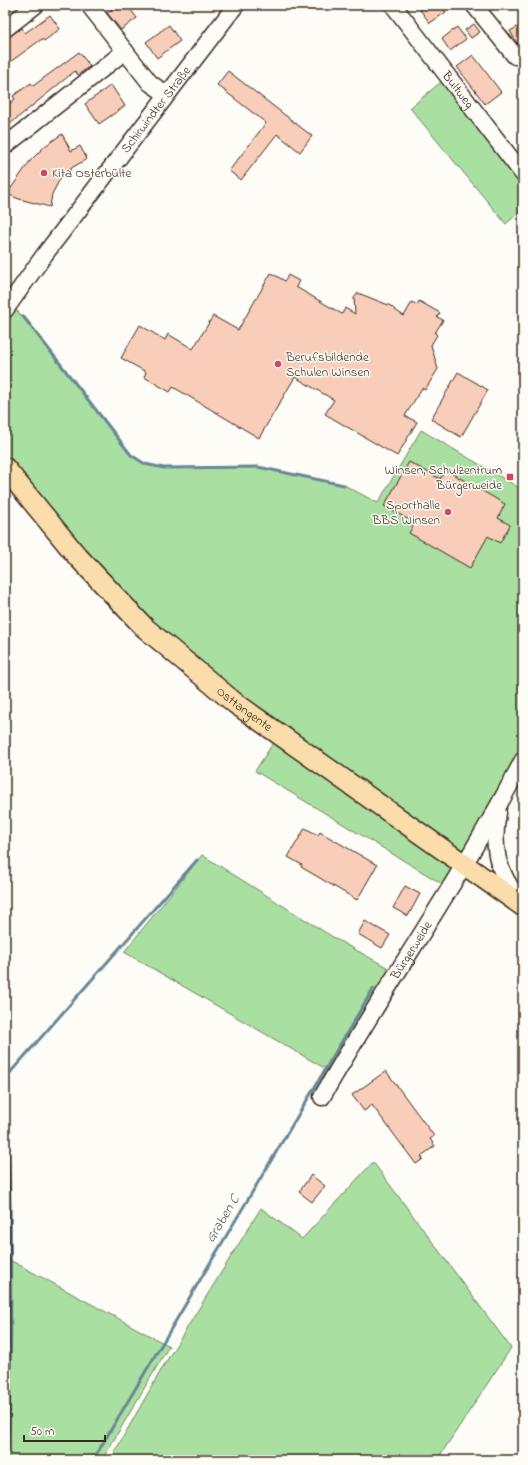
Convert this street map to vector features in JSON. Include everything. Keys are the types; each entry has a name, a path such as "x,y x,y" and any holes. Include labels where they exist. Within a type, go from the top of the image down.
{"main road":[{"name":"Osttangente","path":"5,468 77,556 145,628 235,703 523,905"}],"street":[{"path":"5,30 36,5"},
{"path":"89,5 150,83 166,94"},
{"name":"Schirwindter Straße","path":"5,310 166,94 236,5"},
{"name":"Bultweg","path":"393,5 523,174"},
{"path":"474,5 515,56 523,51"},
{"path":"5,146 125,52"},
{"name":"Bürgerweide","path":"322,1097 364,1024 500,804 523,760"},
{"name":"Bürgerweide","path":"500,804 494,844 497,859 511,888 523,905"}],"green space":[{"path":"448,76 523,174 523,209 506,224 410,108"},
{"path":"11,303 131,455 145,464 164,468 258,467 344,485 378,503 421,430 523,490 523,760 449,888 255,771 279,734 145,628 5,468 5,310"},
{"path":"202,855 336,939 392,970 331,1072 124,952"},
{"path":"373,1162 511,1348 437,1460 110,1460 164,1365 261,1208 302,1239"},
{"path":"8,1259 169,1346 102,1460 5,1460 10,1384"}],"building":[{"path":"117,5 127,5 137,18 121,30 107,13"},
{"path":"427,5 440,5 446,12 430,23 420,10"},
{"path":"50,15 60,29 44,41 42,39 10,62 5,55 5,39 22,28 25,33"},
{"path":"474,24 480,32 471,38 465,30"},
{"path":"523,24 523,41 517,43 510,31"},
{"path":"169,25 180,41 157,58 146,42"},
{"path":"457,27 466,39 450,51 442,39"},
{"path":"79,52 90,66 78,75 75,71 5,128 5,107 15,99 13,96 31,83 33,86"},
{"path":"473,55 501,92 485,104 457,67"},
{"path":"228,71 312,136 300,152 277,134 241,180 229,171 266,123 217,85"},
{"path":"111,85 125,106 99,124 85,104"},
{"name":"Kita Osterbülte","path":"62,134 71,151 80,146 87,159 73,167 60,179 52,194 50,207 19,199 7,194 30,161 45,146"},
{"path":"271,273 285,281 288,275 299,281 296,287 342,314 345,308 355,314 354,298 358,293 391,306 404,316 412,302 417,305 419,301 440,313 437,317 443,320 435,333 437,335 431,345 438,369 425,390 422,388 405,416 417,422 397,456 325,414 334,400 295,377 259,438 173,387 170,392 144,377 146,372 121,358 140,325 165,340 168,334 193,349 213,316 238,330"},
{"path":"458,372 488,390 461,437 431,419"},
{"name":"Sporthalle BBS Winsen","path":"409,462 440,479 446,470 505,504 498,518 510,525 500,543 488,536 470,568 409,533 415,523 384,506"},
{"path":"305,828 318,835 320,832 377,865 357,900 301,867 302,865 288,857"},
{"path":"405,886 420,894 408,916 393,908"},
{"path":"365,921 390,935 382,948 358,934"},
{"path":"386,1071 434,1136 430,1139 435,1146 421,1156 423,1159 416,1164 372,1105 364,1111 352,1095"},
{"path":"311,1175 325,1186 312,1202 299,1192"}],"waterway":[{"path":"23,316 131,455 145,464 164,468 258,467 344,485"},
{"path":"7,1460 11,1332 10,1205 7,1123 8,1075 197,860"},
{"name":"Graben C","path":"93,1460 373,989"}],"place":[{"name":"Kita Osterbülte","path":"44,173"},
{"name":"Berufsbildende Schulen Winsen","path":"278,364"},
{"name":"Winsen, Schulzentrum Bürgerweide","path":"510,477"},
{"name":"Sporthalle BBS Winsen","path":"448,512"}]}
